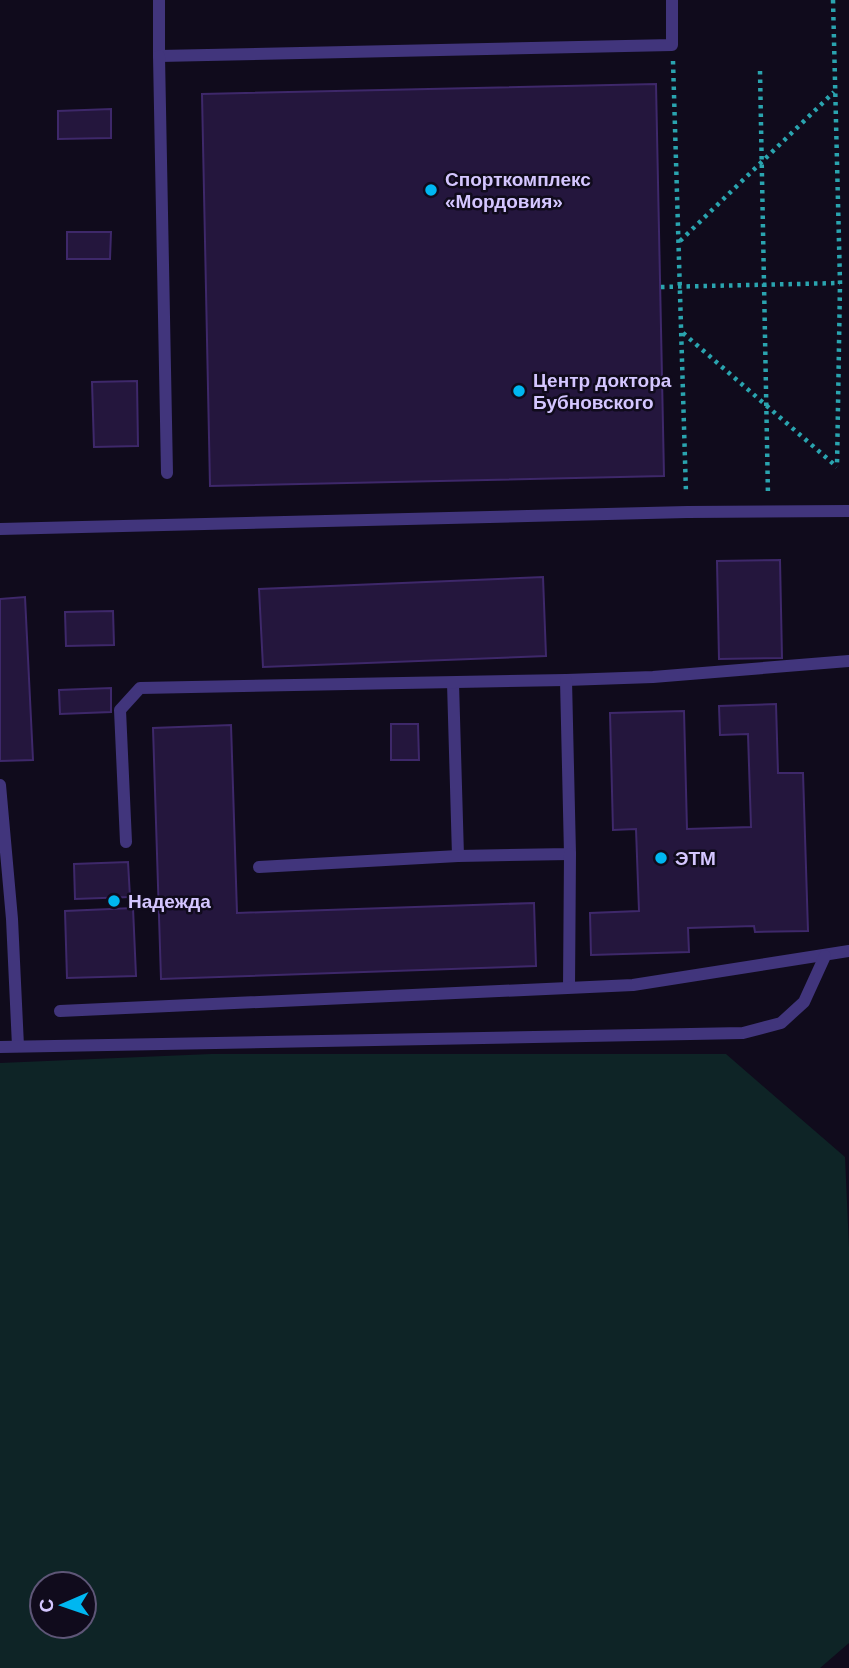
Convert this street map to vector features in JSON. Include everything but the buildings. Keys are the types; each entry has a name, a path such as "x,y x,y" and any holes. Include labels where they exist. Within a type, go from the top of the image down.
{"lane":[{"path":"159,0 167,473"},
{"path":"159,56 672,45 672,0"},
{"path":"0,528 768,510 849,511"},
{"path":"126,842 120,710 140,688 653,677 849,661"},
{"path":"566,680 570,854 569,987"},
{"path":"453,683 458,856"},
{"path":"0,785 6,919 18,1046"},
{"path":"259,867 458,856 570,854"},
{"path":"60,1010 633,985 849,951"},
{"path":"0,1047 743,1032 781,1023 804,1002 825,956"}],"path":[{"path":"683,333 837,467 840,284 833,0"},
{"path":"672,45 687,512"},
{"path":"760,71 768,510"},
{"path":"679,241 834,92"},
{"path":"661,286 840,284"}],"green space":[{"path":"211,1054 726,1054 845,1157 849,1247 849,1643 820,1668 0,1668 0,1063"}],"place":[{"name":"Спорткомплекс «Мордовия»","path":"431,190"},
{"name":"Центр доктора Бубновского","path":"519,391"},
{"name":"ЭТМ","path":"661,858"},
{"name":"Надежда","path":"114,901"}]}
